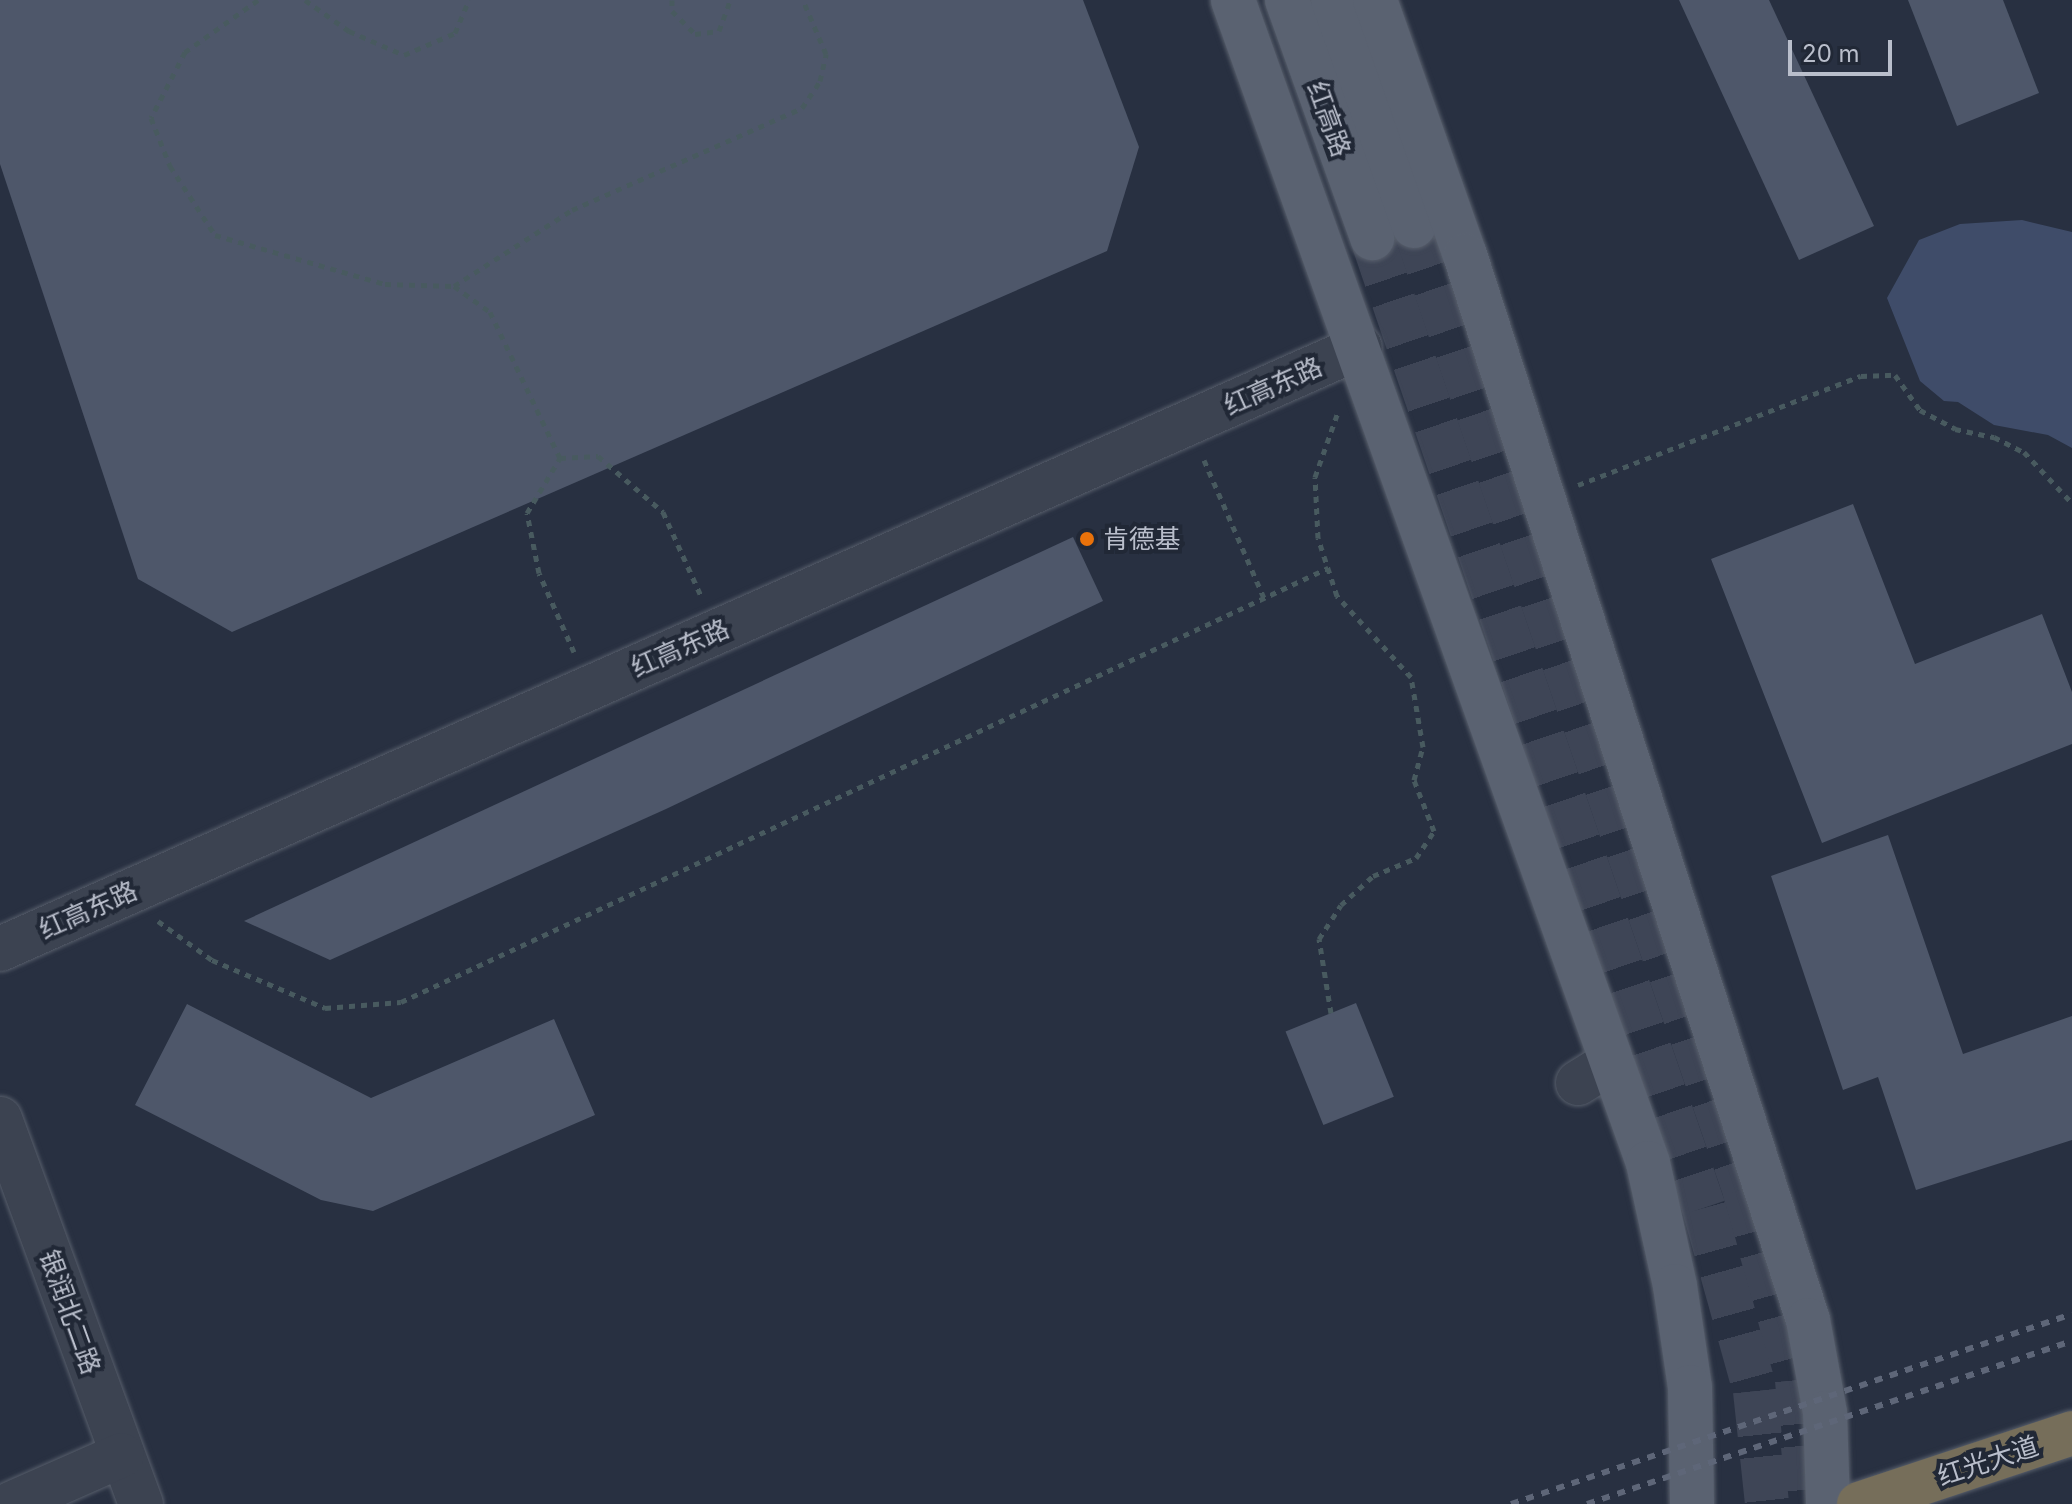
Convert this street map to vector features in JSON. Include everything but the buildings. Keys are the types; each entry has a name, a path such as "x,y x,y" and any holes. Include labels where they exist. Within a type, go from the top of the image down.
{"highway":[{"name":"红光大道","path":"1859,1504 2072,1433"}],"main road":[{"path":"1233,0 1360,347 1595,1073 1648,1163 1675,1286 1690,1387 1692,1504"},
{"name":"红高路","path":"1287,0 1372,238"},
{"name":"红高路","path":"1333,0 1414,226"},
{"path":"1375,0 1465,255 1808,1320 1825,1413 1828,1504"}],"street":[{"name":"红高东路","path":"0,949 1360,347"},
{"name":"银润北二路","path":"0,1119 141,1504"},
{"path":"11,1504 122,1455"}],"path":[{"path":"258,0 185,52 151,118 170,166 215,235 385,284 454,286 490,312 560,458"},
{"path":"305,0 349,31 404,55 455,33 469,0"},
{"path":"672,0 672,11 695,34 719,31 730,0"},
{"path":"454,286 572,210 802,108 820,81 826,54 803,0"},
{"path":"1544,499 1861,376 1895,375 1920,410 1955,429 1994,437 2024,452 2072,503"},
{"path":"1331,1013 1319,939 1341,905 1373,876 1416,858 1434,831 1414,780 1423,747 1411,677 1337,596 1318,538 1315,477 1340,405"},
{"path":"1188,423 1264,598"},
{"path":"560,458 598,456 663,512 718,632"},
{"path":"560,458 527,513 539,573 590,688"},
{"path":"122,895 212,960 325,1008 401,1002 1328,568"}],"water":[{"path":"2022,220 2072,232 2072,448 2048,435 1994,425 1958,402 1944,401 1920,381 1887,298 1919,240 1960,224"}],"tunnel":[{"path":"1414,226 1744,1189 1797,1380 1808,1502"},
{"path":"1372,238 1704,1208 1755,1391 1767,1504"}],"railway":[{"path":"1511,1504 2072,1314"},
{"path":"1587,1504 2072,1341"}],"place":[{"name":"肯德基","path":"1087,539"}]}
